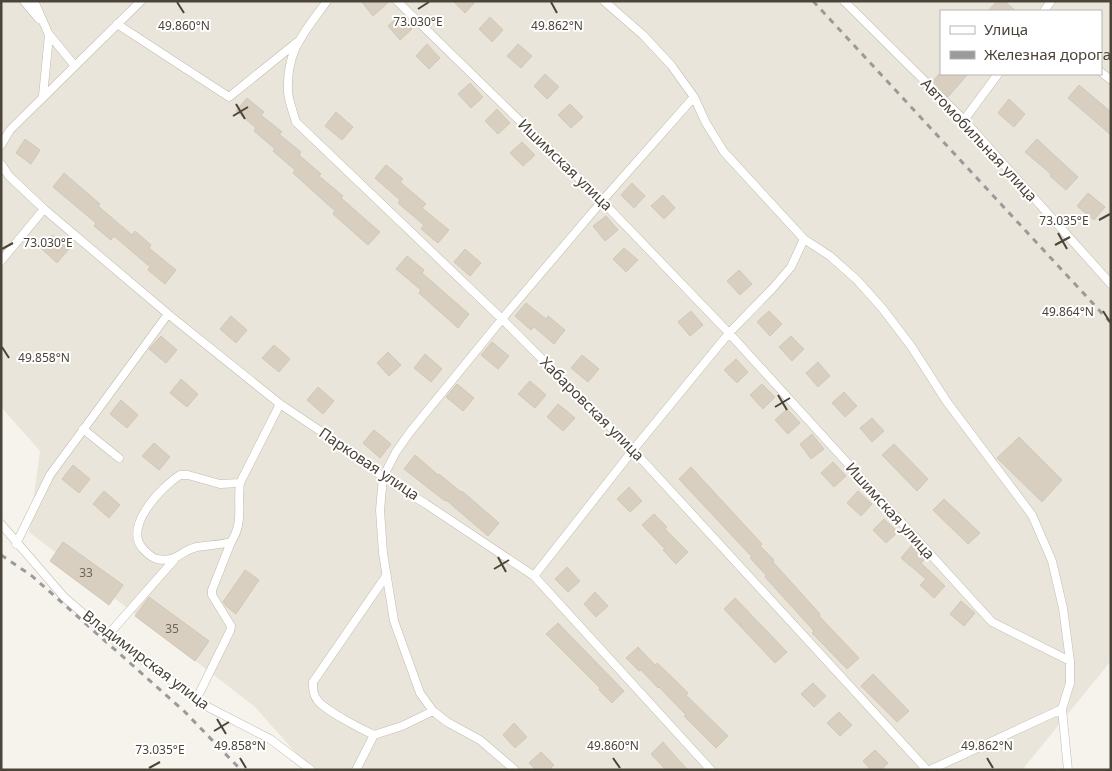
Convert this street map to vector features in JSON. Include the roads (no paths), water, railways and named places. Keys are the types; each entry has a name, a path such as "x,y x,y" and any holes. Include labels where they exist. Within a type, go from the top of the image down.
{"street":[{"path":"24,1 75,66"},
{"path":"34,1 49,34 43,96"},
{"path":"1,145 10,130 43,96 141,1"},
{"name":"Хабаровская улица","path":"117,24 229,97 296,43 327,1"},
{"name":"Ишимская улица","path":"397,1 602,201 729,334 992,622 1070,661"},
{"path":"604,1 671,64 694,97 706,123 724,152 804,239 830,256 851,274 882,308 911,346 947,402 1032,515 1052,561 1063,608 1070,661 1070,683 1062,708 1068,770"},
{"name":"Автомобильная улица","path":"844,1 964,120 1111,284"},
{"name":"Хабаровская улица","path":"296,43 289,66 288,93 296,122 502,319 633,450 929,770 1062,708"},
{"path":"964,120 997,75"},
{"path":"515,770 480,740 447,722 433,711 420,693 394,621 386,576 380,510 383,477 396,452 410,432 502,319 602,201 694,97"},
{"name":"Парковая улица","path":"1,164 5,176 168,314 280,404 344,447 383,477 534,576 711,770"},
{"path":"1,261 44,209"},
{"path":"534,576 633,450 729,334 791,267 804,239"},
{"path":"16,544 50,474 168,314"},
{"path":"197,698 230,631 231,626 212,595 212,590 231,542 238,532 240,484 280,404"},
{"path":"84,429 119,458"},
{"path":"174,560 157,559 151,556 139,544 136,536 144,513 154,498 180,476 188,475 220,484 240,484"},
{"name":"Владимирская улица","path":"1,524 16,544 64,596 108,635 197,698 208,708 270,739 311,770"},
{"path":"108,635 174,560 195,548 231,542"},
{"path":"386,576 313,682 313,692 319,702 356,727 374,735 402,726 433,711"},
{"path":"356,770 374,735"}],"railway":[{"path":"813,1 1111,323"},
{"path":"1,555 32,576 184,711 241,770"}]}
